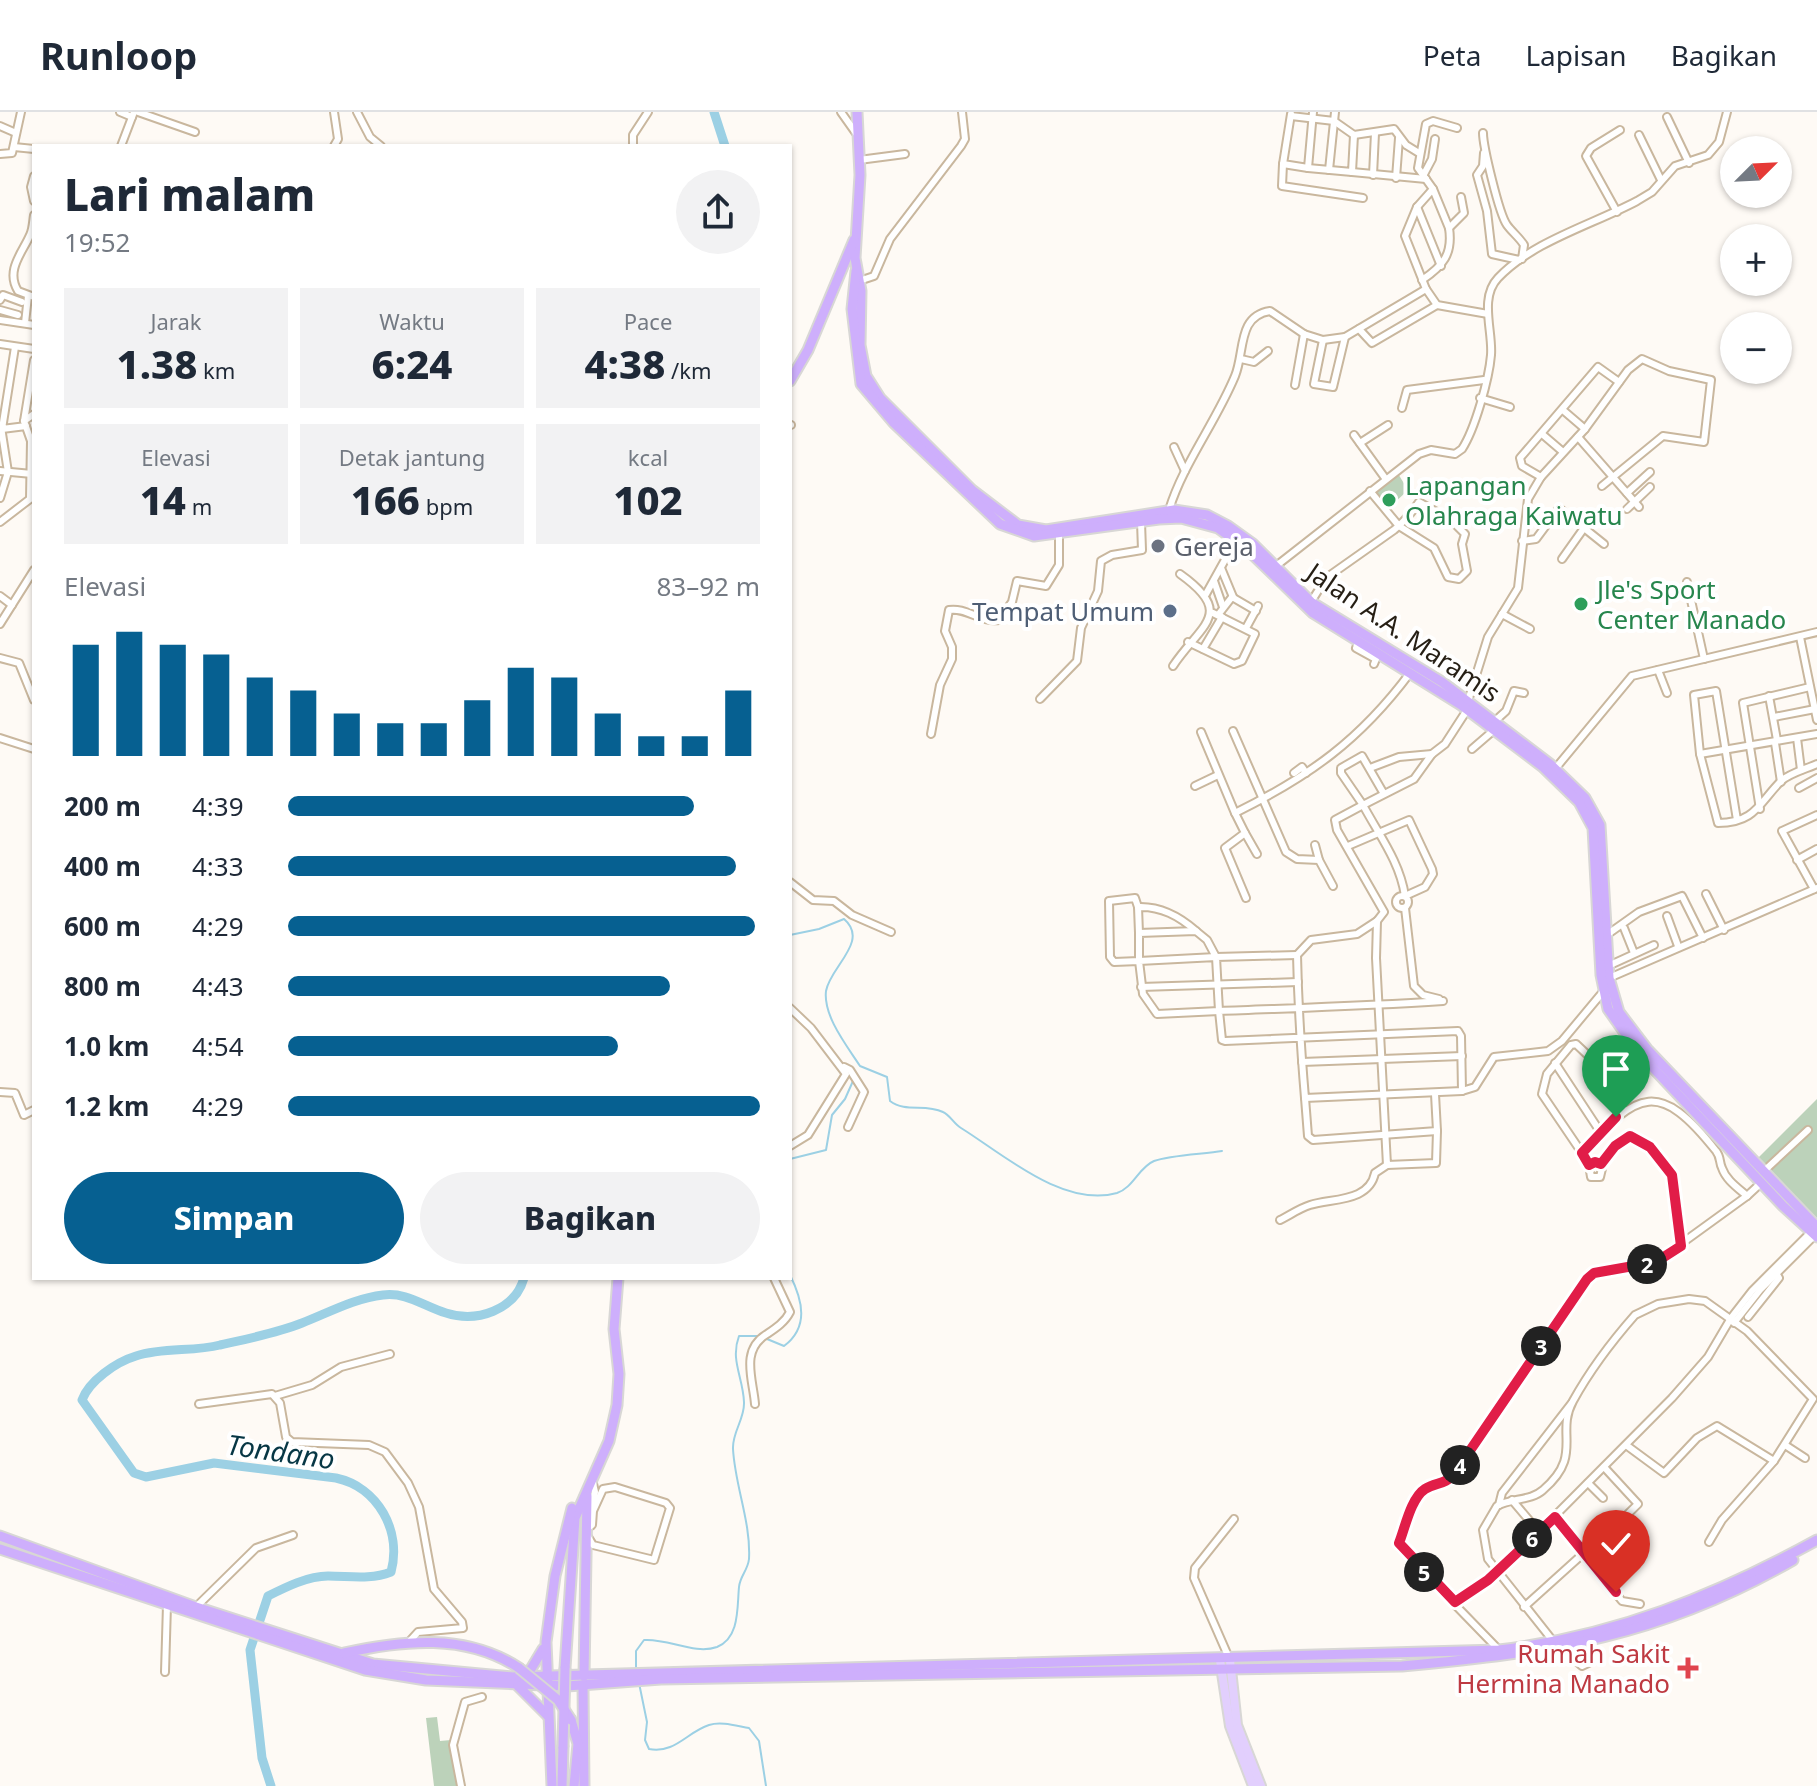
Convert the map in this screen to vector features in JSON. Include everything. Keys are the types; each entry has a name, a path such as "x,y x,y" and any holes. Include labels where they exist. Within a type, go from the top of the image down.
{"highway":[{"path":"857,112 858,380 874,403 904,428 1000,524 1029,535 1059,535 1141,522 1189,520 1218,528 1236,540 1313,613 1357,636 1410,673 1468,705 1561,784 1591,820 1596,849 1602,993 1622,1033 1717,1143 1762,1178 1815,1231"},
{"path":"792,378 808,350 838,272 856,237"},
{"path":"838,272 856,279"},
{"name":"Jalan A.A. Maramis","path":"904,428 984,501 1018,525 1046,530 1169,510 1207,515 1228,526 1276,566 1311,602 1357,636 1468,705"},
{"name":"Jalan A.A. Maramis","path":"1494,726 1555,769 1585,798 1600,825 1609,978 1619,1012 1762,1178"},
{"path":"562,1786 566,1640 578,1508 609,1441 617,1405 619,1374 614,1329 618,1280"},
{"path":"552,1786 546,1642 555,1576 571,1510 589,1485"},
{"path":"584,1786 585,1520 589,1485"},
{"path":"0,1536 303,1647 341,1664 403,1677 515,1681 1225,1665 1402,1666 1495,1659 1682,1615 1817,1543"},
{"path":"0,1549 167,1605 223,1619"},
{"path":"515,1681 531,1669 546,1642"},
{"path":"340,1654 408,1643 470,1645 519,1668 558,1700 571,1720 578,1744 574,1786"},
{"path":"1225,1665 1556,1644"},
{"path":"303,1647 373,1664 515,1681 543,1708 548,1718"}],"main road":[{"path":"1225,1665 1233,1734 1253,1786"},
{"path":"1225,1665 1237,1725 1261,1786"}],"street":[{"path":"0,154 9,156 14,147 21,112"},
{"path":"120,112 195,132"},
{"path":"334,112 338,139 335,144"},
{"path":"357,112 370,137 379,144"},
{"path":"633,144 633,135 648,112"},
{"path":"841,112 858,136"},
{"path":"856,279 874,276 890,239 961,146 965,139 962,112"},
{"path":"1329,170 1335,112"},
{"path":"1276,566 1385,478 1425,451 1455,454 1462,449 1480,398 1491,352 1488,314 1494,284 1520,259 1652,192 1675,166 1702,159 1715,147 1727,112"},
{"path":"122,144 135,114"},
{"path":"1363,198 1282,186 1291,114 1334,121 1354,135 1391,128 1419,153"},
{"path":"1308,168 1312,115"},
{"path":"1667,117 1689,163"},
{"path":"1422,280 1441,266 1451,248 1449,228 1433,189 1418,168 1419,153 1428,122 1457,128"},
{"path":"0,126 16,133"},
{"path":"1617,212 1586,158 1591,148 1620,130"},
{"path":"1373,175 1375,133"},
{"path":"1483,133 1483,166 1477,175 1487,211 1492,254 1520,259"},
{"path":"1352,172 1354,135"},
{"path":"1639,135 1661,180"},
{"path":"1396,178 1400,137"},
{"path":"1425,178 1435,139"},
{"path":"14,147 32,149"},
{"path":"1484,153 1491,163 1505,221 1524,245 1520,259"},
{"path":"859,160 905,154"},
{"path":"1283,164 1396,178 1425,178"},
{"path":"1433,189 1417,207 1405,236 1426,289 1437,305"},
{"path":"1449,228 1464,213 1461,197"},
{"path":"1417,207 1441,266"},
{"path":"25,323 31,296 15,288 14,282 18,253 32,238"},
{"path":"1169,510 1185,471 1210,431 1241,359 1245,326 1261,312 1270,311 1304,334 1323,340 1345,337 1426,289"},
{"path":"0,300 3,295 22,302"},
{"path":"1359,329 1372,343 1437,305 1488,314"},
{"path":"0,310 18,315"},
{"path":"0,320 32,325"},
{"path":"1304,334 1295,382 1335,386 1345,337"},
{"path":"1314,384 1323,340"},
{"path":"0,344 32,349"},
{"path":"0,498 4,471 1,427 15,347"},
{"path":"1241,359 1254,362 1268,351"},
{"path":"1384,912 1337,830 1335,820 1414,779 1432,754 1445,744 1468,705 1488,637 1518,588 1525,505 1541,477 1585,429 1619,382 1642,359 1669,371 1710,379 1704,442 1663,436 1602,486"},
{"path":"1541,477 1518,460 1564,411 1598,367 1619,382"},
{"path":"32,374 25,424 32,458"},
{"path":"1402,408 1407,390 1484,380"},
{"path":"1480,398 1510,407"},
{"path":"1564,411 1585,429"},
{"path":"1,427 25,424 32,416"},
{"path":"1360,443 1388,425"},
{"path":"1542,434 1563,452"},
{"path":"1354,435 1385,478"},
{"path":"1578,437 1637,504"},
{"path":"1174,447 1185,471"},
{"path":"4,471 32,474"},
{"path":"1627,493 1650,472"},
{"path":"0,522 28,501 32,479"},
{"path":"1627,509 1637,504 1650,487"},
{"path":"1311,602 1326,578 1399,526 1419,502 1451,520 1465,534 1462,544 1467,571 1459,579 1448,577 1432,546 1399,526 1370,491"},
{"path":"1522,541 1536,539 1559,508 1604,544"},
{"path":"1040,699 1077,661 1081,628 1098,591 1101,561 1112,555 1142,550 1141,522"},
{"path":"1562,559 1584,528"},
{"path":"1007,577 1046,586 1059,565 1059,535"},
{"path":"1206,594 1236,540"},
{"path":"1221,568 1233,597 1257,608 1246,628"},
{"path":"0,624 32,573"},
{"path":"1180,574 1206,594 1217,615 1246,628 1256,638 1237,663 1188,642"},
{"path":"931,734 940,685 952,659 952,648 945,631 949,610 956,609 985,621 999,620 1012,602 1017,581"},
{"path":"1214,581 1223,607"},
{"path":"1687,582 1704,659"},
{"path":"0,596 12,605"},
{"path":"1173,666 1188,642 1233,597"},
{"path":"1306,622 1313,613"},
{"path":"1502,614 1530,629"},
{"path":"1203,649 1217,615"},
{"path":"1555,769 1629,678 1817,632"},
{"path":"1357,636 1356,648 1376,659 1374,664"},
{"path":"1800,637 1817,720"},
{"path":"0,658 19,663 32,695"},
{"path":"1658,670 1667,693"},
{"path":"1294,773 1354,739 1410,673"},
{"path":"1760,809 1743,703 1812,689"},
{"path":"1472,749 1506,711 1514,691 1524,693"},
{"path":"1737,820 1716,691 1696,694 1693,699 1700,754 1715,819 1722,823 1737,820 1760,809 1781,782 1817,764"},
{"path":"1769,696 1781,782"},
{"path":"1774,717 1815,709"},
{"path":"1233,731 1288,855 1319,860"},
{"path":"1201,732 1235,813 1257,854"},
{"path":"1700,754 1817,734"},
{"path":"0,738 32,748"},
{"path":"1797,738 1801,770"},
{"path":"1370,768 1399,757 1432,754"},
{"path":"1297,955 1139,961 1111,960 1109,901 1135,898 1138,907 1139,961 1141,987 1157,1014 1443,1001 1423,995 1414,986 1405,908 1408,903 1399,869 1340,771 1360,756 1384,794"},
{"path":"1235,813 1263,799 1303,767"},
{"path":"1195,786 1218,775"},
{"path":"1799,788 1817,778"},
{"path":"1609,978 1816,889 1782,831 1817,815"},
{"path":"1348,846 1409,820 1433,874 1425,887 1395,901 1377,921 1357,934 1311,940 1297,955 1300,1037 1311,1139 1437,1131"},
{"path":"1245,833 1225,848 1246,898"},
{"path":"1315,845 1333,886"},
{"path":"1797,860 1817,849"},
{"path":"792,884 813,900 834,901 852,915 891,932"},
{"path":"1706,894 1724,930"},
{"path":"1608,934 1631,917 1684,896 1703,938"},
{"path":"1395,901 1397,907 1405,908"},
{"path":"1138,907 1154,907 1177,917 1207,940 1216,957 1221,1038 1225,1041 1460,1031 1462,1091"},
{"path":"1667,916 1678,946"},
{"path":"1177,917 1178,932"},
{"path":"1377,921 1387,1165"},
{"path":"1624,928 1634,953"},
{"path":"1139,933 1196,931"},
{"path":"1608,966 1654,945"},
{"path":"1141,987 1298,982"},
{"path":"1305,1098 1435,1094 1475,1087 1494,1057 1548,1051 1562,1041 1602,993"},
{"path":"792,1010 840,1065 854,1076 864,1092 848,1127"},
{"path":"1624,1110 1595,1062 1576,1044 1571,1045 1555,1063 1542,1084 1542,1094 1589,1165 1588,1175 1597,1178 1603,1174 1601,1164 1615,1146 1630,1136 1650,1147 1675,1180 1681,1246"},
{"path":"1302,1062 1462,1056"},
{"path":"1555,1063 1601,1133"},
{"path":"792,1145 808,1135 824,1103 845,1077 840,1065"},
{"path":"3,1094 15,1093 24,1115 32,1111"},
{"path":"1280,1220 1308,1205 1332,1203 1367,1190 1373,1185 1375,1173 1387,1165 1436,1163 1439,1159 1435,1094"},
{"path":"1582,1153 1624,1110 1645,1101 1662,1102 1717,1143 1725,1174 1747,1196"},
{"path":"1499,1650 1400,1548 1399,1543 1418,1497 1426,1488 1446,1483 1454,1474 1587,1279 1594,1273 1656,1262 1681,1246 1747,1196 1808,1130"},
{"path":"1589,1165 1595,1162 1601,1164"},
{"path":"1455,1602 1498,1570 1626,1445 1702,1365 1752,1291 1815,1231"},
{"path":"1733,1320 1815,1231"},
{"path":"1748,1317 1779,1278 1776,1273"},
{"path":"755,1404 749,1371 753,1346 788,1317 789,1310 775,1280"},
{"path":"1597,1659 1582,1666 1556,1644 1524,1607 1488,1559 1482,1539 1487,1519 1499,1505 1502,1493 1640,1311 1689,1299 1705,1301 1733,1320 1812,1395 1774,1461 1722,1520 1709,1542"},
{"path":"199,1404 258,1394 275,1396 312,1385 341,1367 390,1354"},
{"path":"275,1396 288,1440 375,1446 385,1452 408,1483 421,1514 434,1589 457,1614 463,1628 418,1632 408,1643"},
{"path":"1499,1505 1538,1495 1562,1470 1568,1457 1568,1421 1573,1401"},
{"path":"1626,1445 1664,1473 1697,1438 1717,1426 1774,1461"},
{"path":"1785,1445 1805,1458"},
{"path":"1524,1607 1638,1504 1604,1467"},
{"path":"1588,1483 1603,1498"},
{"path":"589,1485 595,1492 587,1535 593,1545 654,1560 670,1508 666,1503 615,1487 603,1489 589,1527"},
{"path":"1512,1500 1539,1532"},
{"path":"1555,1517 1622,1601 1640,1604"},
{"path":"1225,1665 1223,1644 1194,1578 1195,1568 1234,1519"},
{"path":"196,1607 256,1548 293,1535"},
{"path":"165,1672 167,1605"},
{"path":"461,1786 454,1738 465,1702 482,1697"}],"green space":[{"name":"Lapangan Olahraga Kaiwatu","path":"1397,472 1408,490 1388,509 1373,490"},
{"path":"1817,1099 1817,1218 1757,1159"},
{"path":"437,1717 440,1741 451,1740 458,1786 434,1786 426,1718"}],"waterway":[{"name":"Tondano","path":"714,112 724,144"},
{"path":"792,935 819,929 844,919 851,927 851,945 826,991 828,1010 860,1066 887,1077 890,1101 902,1107 943,1112 1034,1176 1076,1193 1097,1196 1123,1190 1154,1161 1222,1151"},
{"path":"792,1158 826,1150 832,1115 845,1099 853,1081"},
{"name":"Tondano","path":"271,1786 262,1758 250,1650 268,1596 313,1578 368,1577 391,1572 394,1557 390,1527 375,1501 364,1491 336,1478 214,1463 146,1477 134,1473 82,1400 104,1373 136,1356 157,1351 210,1347 262,1336 373,1297 400,1296 458,1316 482,1315 504,1306 523,1280"},
{"path":"767,1339 784,1346 797,1331 801,1313 792,1280"},
{"path":"636,1669 636,1651 644,1640 708,1649 724,1643 734,1629 740,1583 749,1559 748,1531 733,1449 744,1402 736,1353 739,1336 761,1336"},
{"path":"639,1683 647,1722 645,1740 649,1749 666,1748 714,1724 749,1728 759,1741 766,1786"}],"place":[{"name":"Lapangan Olahraga Kaiwatu","path":"1389,500"},
{"name":"Gereja","path":"1158,546"},
{"name":"Jle's Sport Center Manado","path":"1581,604"},
{"name":"Tempat Umum","path":"1170,611"},
{"name":"Rumah Sakit Hermina Manado","path":"1688,1668"}],"route":[{"path":"1616,1117 1582,1153 1589,1165 1595,1162 1601,1164 1615,1146 1630,1136 1635,1136 1650,1147 1675,1180 1681,1246 1656,1262 1594,1273 1587,1279 1454,1474 1446,1483 1426,1488 1418,1497 1399,1543 1403,1552 1455,1602 1488,1580 1555,1517 1594,1561 1616,1592"}]}
